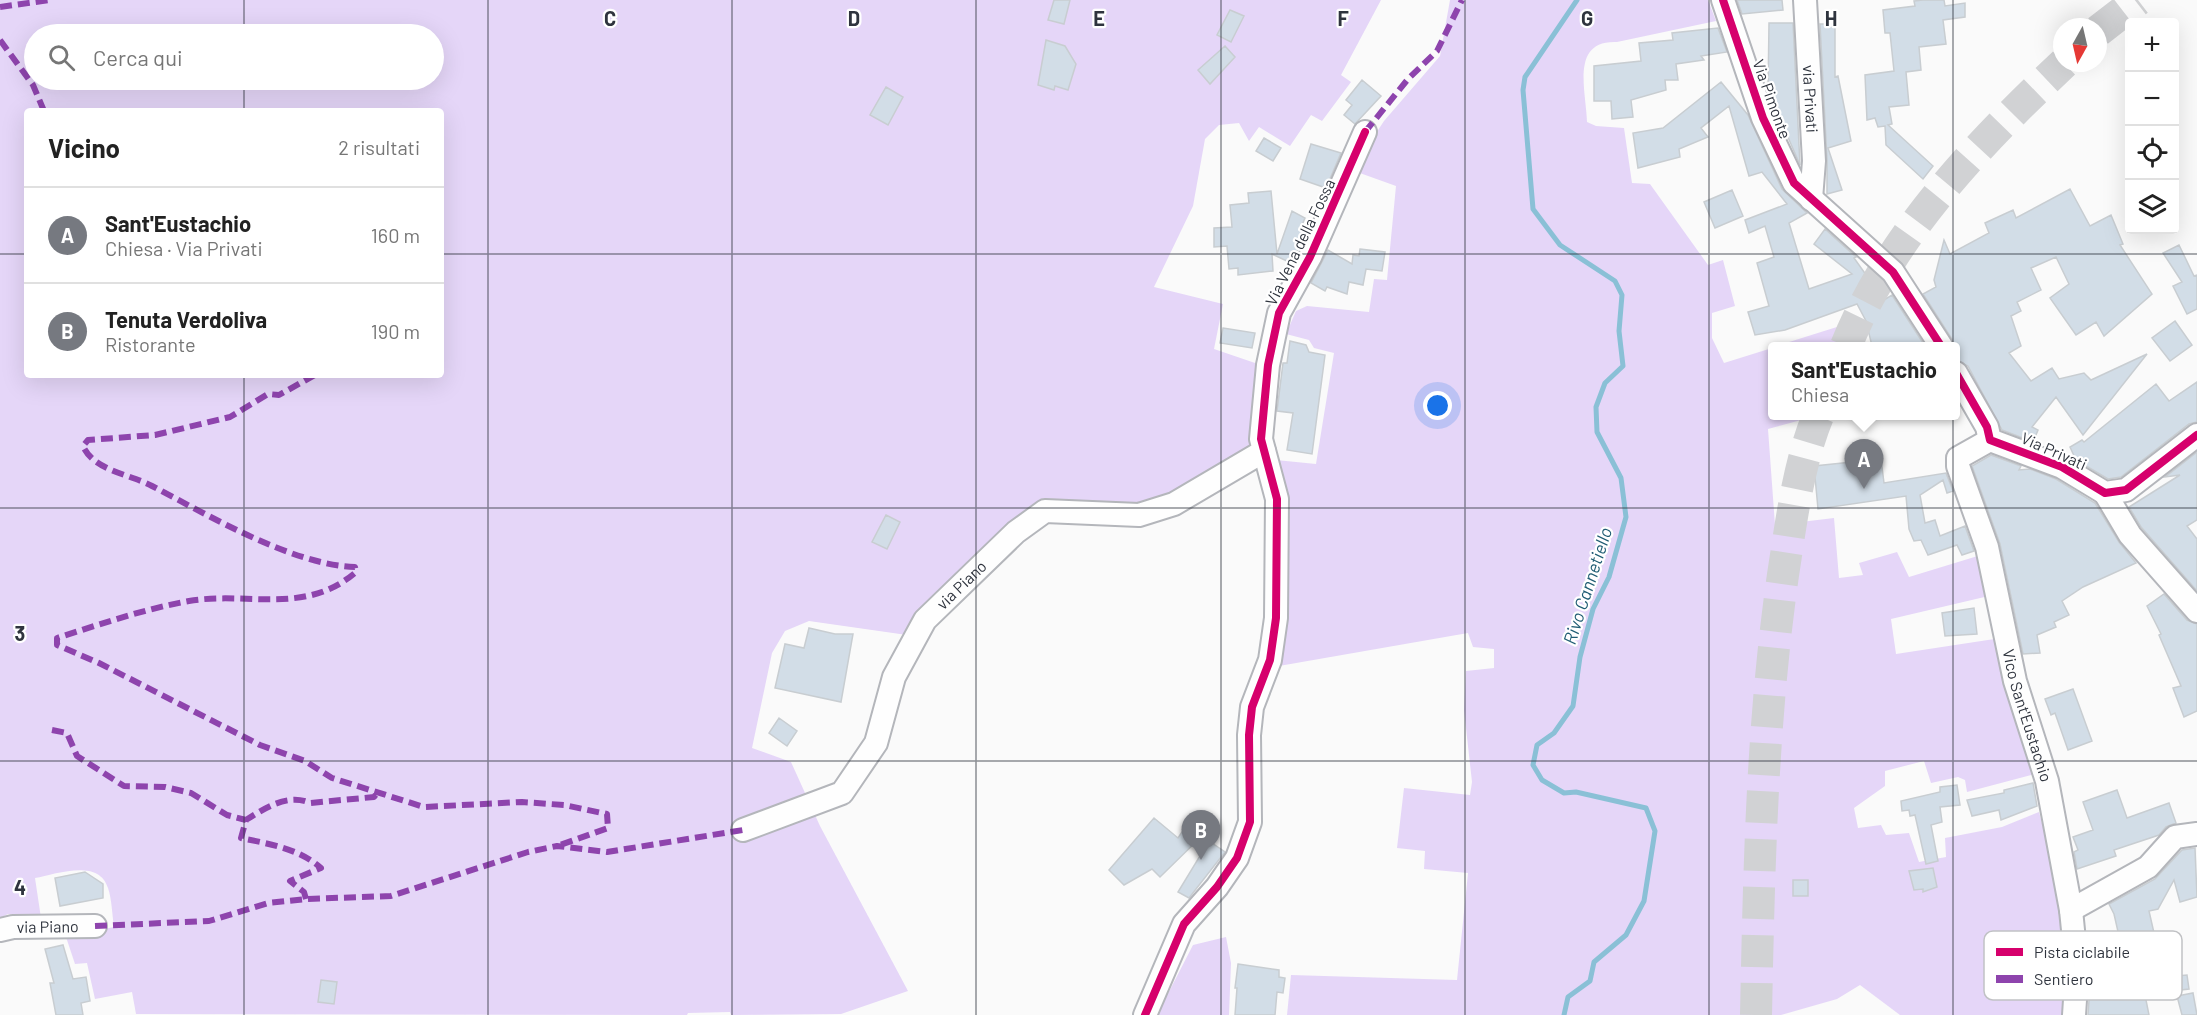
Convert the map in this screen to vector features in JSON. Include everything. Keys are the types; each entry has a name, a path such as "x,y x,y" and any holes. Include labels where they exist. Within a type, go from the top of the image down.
{"street":[{"name":"Via Pimonte","path":"1724,0 1777,151 1794,183 1812,199"},
{"name":"via Privati","path":"1805,0 1814,161 1812,199"},
{"name":"Via Vena della Fossa","path":"1145,1015 1185,924 1217,887 1237,858 1251,822 1249,735 1252,707 1270,660 1276,618 1277,499 1261,439 1264,395 1279,313 1310,257 1365,132"},
{"path":"1812,199 1893,272 1938,342"},
{"path":"1960,380 1987,427 1990,440"},
{"path":"2197,435 2126,490 2105,493 2130,535 2197,611"},
{"name":"Via Privati","path":"1990,440 2062,467 2105,493"},
{"name":"Vico Sant'Eustachio","path":"1990,440 1958,458 1958,466 1987,547 2015,681 2047,782 2073,931"},
{"name":"via Piano","path":"743,830 842,793 876,743 894,677 925,620 1016,531 1045,511 1139,515 1174,504 1264,451"},
{"path":"2071,910 2148,867 2175,837 2197,834"},
{"name":"via Piano","path":"0,930 13,927 95,926"},
{"name":"Vico Sant'Eustachio","path":"2074,1015 2075,1000"}],"shaded area":[{"path":"0,0 1381,0 1341,75 1351,82 1322,121 1311,115 1290,146 1259,127 1249,141 1239,123 1219,125 1205,139 1193,206 1154,287 1223,304 1214,349 1258,364 1264,451 1174,504 1045,511 907,635 809,621 785,631 772,653 752,748 791,762 820,826 908,991 841,1014 731,1015 730,1012 688,1013 687,1015 136,1014 132,992 95,999 87,963 75,964 66,937 114,927 108,888 96,873 76,870 35,878 41,918 8,914 0,918"},
{"path":"1450,0 1708,0 1716,21 1602,44 1592,49 1584,69 1587,122 1596,126 1624,128 1632,183 1650,184 1708,265 1723,260 1735,306 1712,313 1712,338 1724,363 1768,349 1768,420 1801,420 1768,429 1775,525 1834,518 1839,578 1863,575 1859,563 1897,552 1909,577 1981,555 1993,595 1891,619 1896,654 2001,638 2035,774 1967,792 1965,780 1958,777 1931,783 1924,761 1885,771 1885,786 1854,808 1858,828 1881,825 1886,835 1909,833 1919,862 1946,857 1945,838 2002,827 2039,812 2067,919 2067,931 1984,931 1984,1000 2066,1000 2066,1015 1900,1015 1860,985 1837,999 1781,1015 1287,1015 1291,975 1457,980 1468,873 1424,869 1425,851 1397,848 1404,788 1470,795 1472,782 1464,710 1466,671 1494,668 1494,649 1473,647 1468,633 1279,666 1276,460 1316,464 1334,353 1314,348 1309,340 1286,334 1296,311 1307,306 1369,312 1374,279 1387,280 1396,186 1357,172 1365,150 1384,121 1440,56"},
{"path":"1856,321 1861,342 1789,342"},
{"path":"1226,937 1231,963 1229,1015 1157,1015 1193,945"}],"building":[{"path":"1054,0 1070,0 1064,24 1048,20"},
{"path":"1737,0 1782,0 1783,10 1742,14"},
{"path":"1944,0 1945,6 1965,3 1965,17 1943,20 1946,44 1919,47 1921,70 1906,72 1909,105 1889,107 1892,124 1888,125 1933,166 1923,179 1886,145 1885,126 1878,127 1875,118 1867,120 1865,75 1894,71 1890,33 1885,33 1883,10 1915,6 1914,1"},
{"path":"1230,10 1244,16 1231,42 1217,35"},
{"path":"1769,23 1793,23 1800,165 1768,91"},
{"path":"1820,24 1835,24 1835,77 1838,76 1851,141 1828,148 1842,190 1827,194 1827,160"},
{"path":"1718,28 1727,52 1701,56 1704,60 1676,64 1678,80 1665,80 1666,90 1631,100 1633,117 1612,119 1611,101 1594,101 1594,66 1641,61 1639,43 1673,40 1672,33"},
{"path":"1046,40 1065,46 1076,64 1068,90 1055,86 1054,90 1038,85"},
{"path":"1225,46 1235,57 1210,84 1198,70"},
{"path":"1362,80 1381,96 1355,124 1344,115 1352,105 1346,100"},
{"path":"1721,82 1748,115 1782,189 1807,213 1789,223 1809,289 1852,274 1814,244 1825,229 1856,257 1854,258 1884,300 1892,295 1922,342 1871,342 1866,321 1857,304 1785,330 1755,335 1748,312 1769,306 1757,263 1774,257 1765,226 1749,233 1745,220 1787,204 1762,172 1749,176 1729,106 1701,128 1708,137 1679,149 1680,157 1638,168 1633,133 1663,128"},
{"path":"886,87 903,97 888,125 870,115"},
{"path":"1264,138 1281,148 1273,161 1256,151"},
{"path":"1311,144 1341,153 1326,188 1300,179"},
{"path":"2070,189 2090,226 2111,215 2123,244 2120,245 2152,294 2104,336 2096,322 2076,335 2050,298 2069,284 2056,257 2031,268 2041,290 2017,302 2021,311 2011,316 2021,346 2009,353 2031,381 2052,368 2059,379 2084,373 2091,380 2147,354 2083,435 2056,397 2032,427 2038,430 2033,442 2002,430 1968,366 1960,362 1960,342 1953,342 1923,294 1936,287 1934,280 1944,240 1950,254 1989,233 1985,223 2013,210 2016,218"},
{"path":"1732,190 1743,216 1715,228 1704,202"},
{"path":"1271,191 1277,254 1292,211 1305,218 1302,225 1308,228 1291,263 1272,254 1273,271 1238,275 1238,268 1229,269 1227,246 1214,247 1214,228 1232,227 1230,205 1249,203 1248,193"},
{"path":"2179,245 2194,276 2197,275 2197,309 2187,314 2173,286 2182,282 2163,253"},
{"path":"1360,249 1385,252 1382,271 1366,269 1363,285 1349,282 1347,294 1327,287 1325,291 1311,283 1328,250 1352,264 1353,255 1359,256"},
{"path":"2175,321 2192,345 2170,361 2152,338"},
{"path":"1223,328 1255,333 1252,348 1220,343"},
{"path":"1290,341 1306,345 1309,352 1325,355 1312,454 1287,450 1293,413 1277,411 1283,363 1287,363"},
{"path":"2197,382 2197,422 2189,424 2121,477 2108,479 2076,460 2070,447 2082,440 2084,442 2156,384 2169,401"},
{"path":"2197,452 2197,520 2187,526 2197,539 2197,591 2141,527 2129,507 2180,475 2165,477"},
{"path":"1991,455 2021,466 2019,470 2030,469 2056,479 2095,503 2119,542 2136,563 2083,587 2062,601 2069,615 2054,622 2056,627 2037,635 2040,653 2023,654 2000,544 1972,466"},
{"path":"1881,459 1884,483 1946,473 1953,491 1947,493 1943,480 1920,495 1925,523 1935,520 1940,536 1965,526 1974,551 1962,555 1957,545 1928,555 1921,540 1914,541 1909,529 1906,496 1818,509 1814,466"},
{"path":"886,515 900,522 887,549 872,542"},
{"path":"2164,594 2187,620 2197,624 2197,711 2184,717 2173,688 2181,686 2159,635 2161,634 2147,606"},
{"path":"1974,608 1977,634 1945,636 1942,613"},
{"path":"809,628 835,634 853,634 841,702 775,688 785,644 804,648"},
{"path":"2073,689 2092,741 2068,750 2055,713 2051,715 2045,699"},
{"path":"779,718 797,731 787,746 769,733"},
{"path":"2033,783 2037,806 2001,820 1999,810 1972,816 1967,800 2004,793 2004,790"},
{"path":"1957,785 1960,805 1940,807 1942,822 1931,825 1938,861 1926,864 1915,815 1910,816 1909,810 1902,811 1901,801 1940,792 1940,787"},
{"path":"2117,790 2127,818 2169,803 2176,823 2166,827 2159,835 2114,850 2116,856 2077,869 2074,852 2078,850 2073,837 2093,830 2083,802"},
{"path":"1154,818 1178,838 1186,826 1202,836 1160,877 1152,869 1124,885 1109,870"},
{"path":"1209,841 1225,852 1189,898 1178,892"},
{"path":"2195,848 2197,897 2180,902 2174,880 2158,909 2149,911 2154,931 2118,931 2109,904 2155,879 2182,850"},
{"path":"1933,868 1937,887 1923,892 1923,889 1914,890 1909,871"},
{"path":"85,872 103,884 103,898 60,906 55,878"},
{"path":"1793,880 1808,880 1808,896 1793,896"},
{"path":"63,945 73,979 86,977 90,1001 81,1003 83,1015 56,1015 50,983 54,983 45,949"},
{"path":"1238,964 1279,970 1279,977 1285,978 1283,993 1277,992 1275,1015 1235,1015"},
{"path":"2182,975 2187,975 2189,989 2182,990"},
{"path":"321,980 337,982 334,1004 318,1002"},
{"path":"2193,993 2197,1015 2182,1015 2178,1000 2182,1000 2182,995"},
{"path":"2089,1000 2146,1000 2149,1015 2088,1015"}],"waterway":[{"name":"Rivo Cannetiello","path":"1564,1015 1568,997 1590,981 1594,962 1626,935 1644,901 1655,831 1646,808 1576,792 1564,793 1542,780 1533,765 1537,745 1554,733 1573,706 1580,657 1593,609 1609,577 1626,517 1621,478 1597,432 1596,407 1605,383 1623,366 1619,331 1622,295 1615,281 1560,245 1533,209 1523,90 1525,77 1577,0"}],"tunnel":[{"path":"2107,24 2138,0"},
{"path":"1848,342 1887,266 1939,193 2000,126 2055,72"},
{"path":"1756,1015 1763,795 1770,685 1783,575 1796,494 1805,454 1817,420"}],"marked path":[{"path":"0,7 50,0"},
{"path":"1365,132 1408,79 1437,51 1462,0"},
{"path":"0,40 24,73"},
{"path":"35,90 43,108"},
{"path":"310,378 279,395 268,394 230,417 155,435 88,440 83,446 95,461 113,471 152,486 251,537 305,558 355,567 356,572 337,585 317,594 296,598 211,599 156,608 57,638 57,645 99,663 260,745 305,761 332,778 424,807 522,802 564,805 607,814 608,828 557,846"},
{"path":"52,730 67,733 77,756 124,786 165,787 191,793 227,815 246,820"},
{"path":"306,899 304,892 290,881 321,868 293,851 241,838 246,820 285,801 302,800 310,803 374,797 377,793"},
{"path":"95,926 209,921 268,903 306,899 391,896 528,852 557,846 607,852 743,830"}],"cycle path":[{"path":"1723,0 1763,118 1794,183 1893,272 1938,342"},
{"path":"1145,1015 1184,924 1217,887 1237,858 1250,822 1249,735 1252,707 1270,660 1276,618 1277,499 1261,439 1268,365 1279,313 1310,257 1365,132"},
{"path":"1960,380 1987,427 1990,440 2062,467 2105,493 2126,490 2197,435"}],"place":[{"name":"Sant'Eustachio","path":"1864,489"},
{"name":"Tenuta Verdoliva","path":"1201,860"}]}
